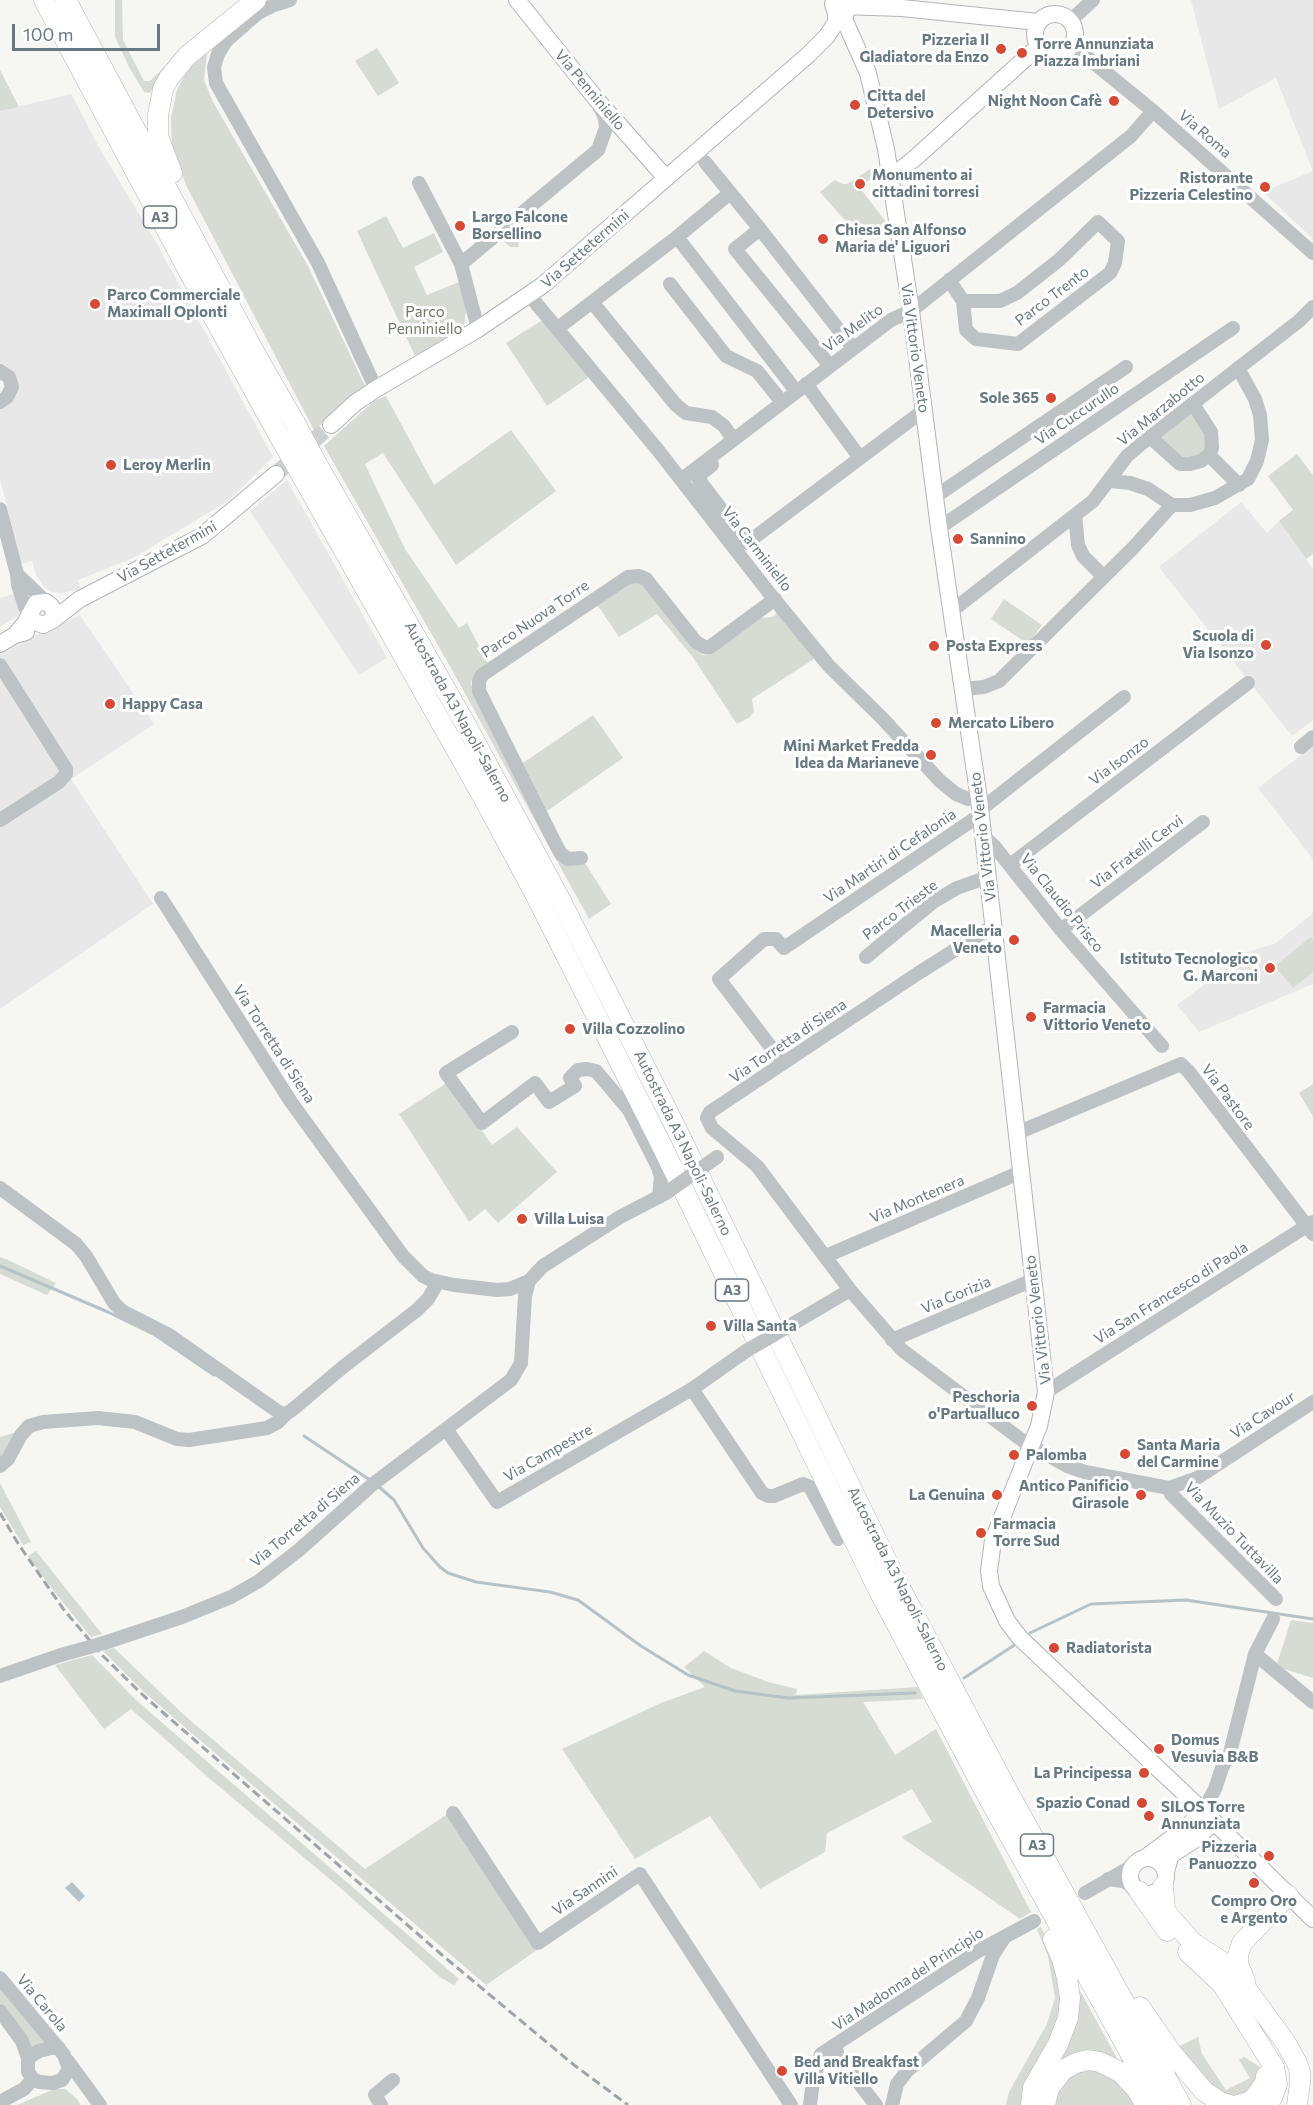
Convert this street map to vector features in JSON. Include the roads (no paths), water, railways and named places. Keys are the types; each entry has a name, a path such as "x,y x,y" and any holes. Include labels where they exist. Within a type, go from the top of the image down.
{"highway":[{"name":"Autostrada A3 Napoli-Salerno","path":"44,0 208,308 535,894 654,1129 879,1591 987,1795 1158,2105"},
{"name":"Autostrada A3 Napoli-Salerno","path":"66,0 257,357 461,715 561,901 676,1128 897,1582 1056,1880 1181,2105"},
{"path":"256,0 187,56 177,67 163,89 159,101 157,124 164,154 229,286 257,357"},
{"path":"987,1795 999,1833 1062,1959 1070,1998 1064,2032 1034,2088 1030,2105"},
{"path":"1164,1879 1165,1910 1177,1926 1199,1947 1229,1967 1251,1994 1270,2024 1287,2060 1290,2072 1290,2084 1284,2105"},
{"path":"1056,1880 1093,1931 1145,2016 1171,2052 1204,2091 1220,2102 1230,2105"},
{"path":"1137,1889 1171,1935 1222,1984 1274,2067 1275,2091 1266,2105"},
{"path":"1251,1994 1238,1964 1242,1943 1288,1895"},
{"path":"1270,2024 1286,2043 1297,2063 1300,2083 1297,2105"},
{"path":"1238,2105 1249,2102 1265,2083 1266,2068 1263,2050"},
{"path":"1045,2105 1049,2088 1063,2070 1088,2060 1100,2062 1120,2072 1146,2105"}],"main road":[{"name":"Via Penniniello","path":"517,0 597,100 666,178"},
{"name":"Via Settetermini","path":"331,425 355,403 376,389 530,296 819,45 836,22 836,14 830,2"},
{"path":"830,2 851,7 902,8 1038,22"},
{"name":"Via Vittorio Veneto","path":"851,7 844,14 847,27 868,73 891,177 911,311 939,528 953,610 980,808 1046,1392 1044,1408 1031,1445 993,1540 989,1571 991,1586 1007,1621 1020,1638 1313,1919"},
{"path":"1052,7 1070,21 1075,33 1072,45 1067,51 1057,55 1048,54 1038,47 1034,36 1038,22 1047,15 1052,7"},
{"path":"819,45 846,42 857,45"},
{"path":"891,177 1038,47"},
{"name":"Via Settetermini","path":"0,644 80,599 202,536 276,474"},
{"name":"Via Settetermini","path":"47,603 80,599"},
{"path":"42,620 32,608 36,603 47,603"},
{"path":"1208,1816 1196,1839 1170,1857 1164,1879 1154,1893 1149,1894 1137,1889 1131,1874 1140,1862 1188,1826 1208,1816"},
{"path":"1140,1862 1158,1861 1164,1879"}],"street":[{"path":"290,0 274,4 258,13 226,41 218,54 214,67 216,83 239,127 318,262 376,389"},
{"path":"1070,21 1093,0"},
{"name":"Via Roma","path":"1072,45 1153,111 1313,253"},
{"path":"460,264 598,150 606,128 605,118 597,100"},
{"name":"Via Melito","path":"681,479 782,402 804,389 830,366 891,320 911,311 1131,136 1153,111"},
{"path":"705,162 853,348"},
{"path":"419,183 460,264 478,329"},
{"path":"558,328 677,237 730,193"},
{"name":"Parco Trento","path":"949,280 963,301 966,330 976,339 1018,344 1110,273 1115,262 1118,241 1098,222 1059,260 1017,293 1000,301 963,301"},
{"path":"759,229 735,249 830,366"},
{"path":"677,237 860,458"},
{"path":"670,284 726,356 758,372 782,402"},
{"name":"Via Carminiello","path":"530,296 681,479 829,666 883,719 940,781 956,794 980,808"},
{"path":"592,302 676,405 686,413 712,417 724,426 734,439"},
{"name":"Via Marzabotto","path":"953,610 1093,501 1127,456 1299,321 1313,306"},
{"name":"Via Cuccurullo","path":"939,528 1233,328"},
{"path":"936,496 1126,367"},
{"path":"1110,481 1130,483 1148,489 1172,505 1190,505 1215,498 1248,479 1257,461 1262,440 1260,415 1255,399 1238,368"},
{"path":"0,371 9,377 12,387 7,397 0,402"},
{"path":"804,389 702,473 699,480 747,543 924,410"},
{"path":"1150,437 1180,464 1190,465 1209,455 1212,448 1211,432 1193,404"},
{"path":"1209,455 1239,485"},
{"path":"964,689 984,687 999,681 1104,577 1172,505"},
{"path":"0,509 25,607 42,620"},
{"path":"1075,515 1078,545 1083,556 1104,577"},
{"path":"17,574 47,603"},
{"name":"Parco Nuova Torre","path":"581,858 568,859 561,854 478,691 482,675 628,577 639,576 645,579 696,642 704,647 710,646 775,599"},
{"path":"0,665 66,769 59,782 0,820"},
{"name":"Via Isonzo","path":"1010,865 1248,683"},
{"name":"Via Martiri di Cefalonia","path":"783,1063 719,979 764,939 776,939 784,948 818,925 980,808 1124,697"},
{"path":"1301,747 1313,737"},
{"name":"Via Fratelli Cervi","path":"1061,930 1203,822"},
{"name":"Via Claudio Prisco","path":"983,836 995,847 1061,930 1162,1046"},
{"name":"Parco Trieste","path":"866,957 933,902 957,888 988,877"},
{"name":"Via Torretta di Siena","path":"161,898 291,1102 403,1256 423,1276 438,1282 497,1290 510,1289 529,1281 543,1266 620,1217 662,1195 717,1157 730,1144 712,1128 707,1118 710,1112 993,926"},
{"path":"512,1032 446,1073 482,1123 535,1083 549,1102 575,1086 570,1078 578,1070 596,1071 629,1110 658,1167 662,1195"},
{"name":"Via Pastore","path":"1017,1133 1181,1065 1189,1072 1311,1228"},
{"path":"730,1144 757,1166 850,1290 892,1340 917,1362 1031,1445 1067,1466 1085,1472 1169,1488"},
{"name":"Via Montenera","path":"826,1256 1021,1172"},
{"path":"0,1188 76,1244 86,1256 114,1303 122,1311 170,1335 272,1408 286,1414"},
{"name":"Via San Francesco di Paola","path":"1046,1392 1311,1228"},
{"name":"Via Gorizia","path":"892,1340 1033,1280"},
{"name":"Via Torretta di Siena","path":"0,1676 182,1617 231,1597 259,1581 299,1550 374,1484 516,1375 521,1363 525,1296 529,1281"},
{"path":"0,1466 8,1459 21,1435 29,1426 43,1422 99,1418 135,1422 177,1439 189,1440 267,1428 278,1422 343,1367 417,1310 428,1299 438,1282"},
{"name":"Via Campestre","path":"446,1429 497,1502 692,1389 746,1351 850,1290"},
{"path":"692,1389 762,1493 774,1496 803,1484 810,1487 838,1539"},
{"name":"Via Cavour","path":"1169,1488 1197,1478 1313,1402"},
{"name":"Via Muzio Tuttavilla","path":"1169,1488 1171,1494 1276,1599"},
{"path":"1208,1816 1222,1768 1230,1753 1255,1654 1273,1618"},
{"path":"1255,1654 1313,1702"},
{"path":"0,1665 23,1668"},
{"name":"Via Sannini","path":"453,1813 538,1943 640,1874 791,2105"},
{"path":"1085,1893 1140,1862"},
{"path":"1108,1879 1123,1881 1137,1889"},
{"path":"1005,1936 1034,1921"},
{"name":"Via Madonna del Principio","path":"810,2105 821,2055 930,1982 1005,1936"},
{"name":"Via Madonna del Principio","path":"892,2105 897,2084 907,2071 966,2021 978,1998 993,1955 1005,1936"},
{"name":"Via Carola","path":"0,1978 59,2048"},
{"path":"0,2011 22,2041 33,2079 53,2083 62,2080 69,2069 68,2061"},
{"path":"835,2046 838,2056 876,2105"},
{"path":"28,2058 39,2051 59,2048 96,2099"},
{"path":"0,2102 24,2089 33,2079"},
{"path":"62,2080 96,2099"},
{"path":"381,2105 375,2095 393,2080"}],"waterway":[{"path":"0,1266 108,1312 155,1335 214,1375"},
{"path":"304,1436 370,1480"},
{"path":"378,1486 394,1500 423,1548 448,1573 476,1582 550,1592 578,1600 641,1646 688,1675 735,1691 788,1698 915,1693"},
{"path":"1030,1633 1091,1604 1186,1600 1313,1619"},
{"path":"964,1678 1016,1644"}],"tunnel":[{"path":"276,474 331,425"}],"railway":[{"path":"0,1513 64,1610 103,1656 144,1696 442,1955 574,2065 628,2105"}],"place":[{"name":"Pizzeria Il Gladiatore da Enzo","path":"1001,49"},
{"name":"Torre Annunziata Piazza Imbriani","path":"1022,53"},
{"name":"Night Noon Cafè","path":"1114,101"},
{"name":"Citta del Detersivo","path":"855,105"},
{"name":"Monumento ai cittadini torresi","path":"860,184"},
{"name":"Ristorante Pizzeria Celestino","path":"1265,187"},
{"name":"Largo Falcone Borsellino","path":"460,226"},
{"name":"Chiesa San Alfonso Maria de' Liguori","path":"823,239"},
{"name":"Parco Commerciale Maximall Oplonti","path":"95,304"},
{"name":"Sole 365","path":"1051,398"},
{"name":"Leroy Merlin","path":"111,465"},
{"name":"Sannino","path":"958,539"},
{"name":"Scuola di Via Isonzo","path":"1266,645"},
{"name":"Posta Express","path":"934,646"},
{"name":"Happy Casa","path":"110,704"},
{"name":"Mercato Libero","path":"936,723"},
{"name":"Mini Market Fredda Idea da Marianeve","path":"931,755"},
{"name":"Macelleria Veneto","path":"1014,940"},
{"name":"Istituto Tecnologico G. Marconi","path":"1270,968"},
{"name":"Farmacia Vittorio Veneto","path":"1031,1017"},
{"name":"Villa Cozzolino","path":"570,1029"},
{"name":"Villa Luisa","path":"522,1219"},
{"name":"Villa Santa","path":"711,1326"},
{"name":"Peschoria o'Partualluco","path":"1032,1406"},
{"name":"Santa Maria del Carmine","path":"1125,1454"},
{"name":"Palomba","path":"1014,1455"},
{"name":"La Genuina","path":"997,1495"},
{"name":"Antico Panificio Girasole","path":"1141,1495"},
{"name":"Farmacia Torre Sud","path":"981,1533"},
{"name":"Radiatorista","path":"1054,1648"},
{"name":"Domus Vesuvia B&B","path":"1159,1749"},
{"name":"La Principessa","path":"1144,1773"},
{"name":"Spazio Conad","path":"1142,1803"},
{"name":"SILOS Torre Annunziata","path":"1149,1816"},
{"name":"Pizzeria Panuozzo","path":"1269,1856"},
{"name":"Compro Oro e Argento","path":"1254,1883"},
{"name":"Bed and Breakfast Villa Vitiello","path":"782,2071"}],"park label":[{"name":"Parco Penniniello","path":"425,320"}]}
